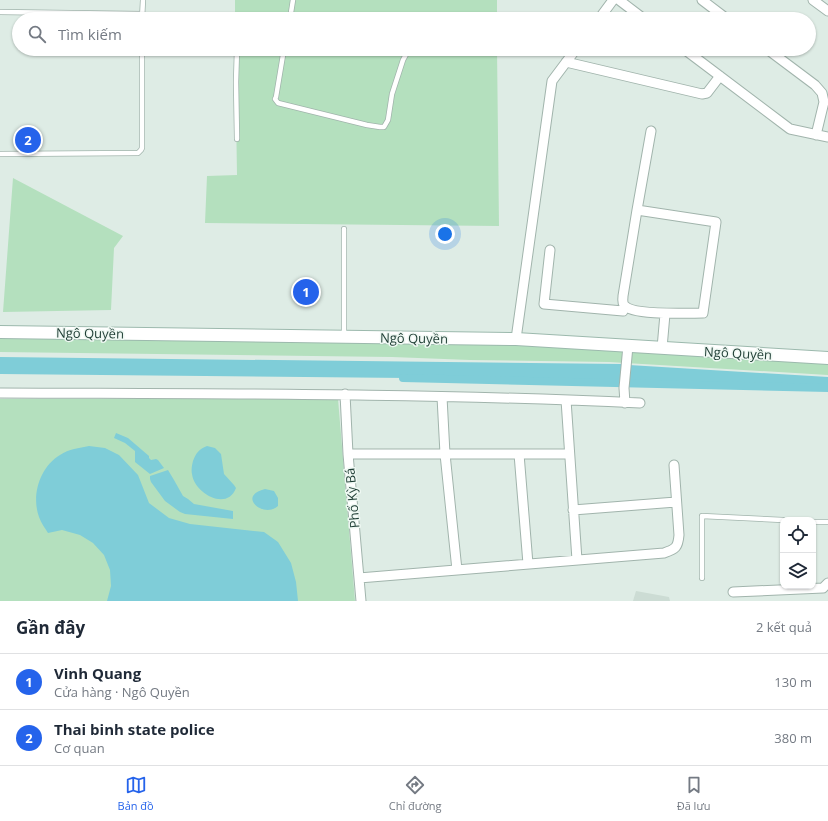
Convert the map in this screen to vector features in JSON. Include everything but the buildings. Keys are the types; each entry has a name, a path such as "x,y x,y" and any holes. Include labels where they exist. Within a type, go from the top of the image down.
{"street":[{"path":"604,12 613,0"},
{"path":"618,0 634,12"},
{"path":"702,0 718,12"},
{"path":"813,0 828,11"},
{"path":"516,339 552,81 571,56"},
{"path":"693,56 790,129 828,137"},
{"path":"776,56 815,85 822,93 824,102 816,135"},
{"path":"566,62 702,94 707,93 720,76"},
{"path":"550,250 544,304 623,311 623,296 651,131"},
{"path":"624,306 631,310 665,314 703,313 716,222 637,210"},
{"path":"662,348 665,314"},
{"name":"Ngô Quyền","path":"0,332 516,339 828,358"},
{"path":"625,403 624,388 628,346"},
{"path":"0,393 345,394 640,403"},
{"name":"Phố Kỳ Bá","path":"345,394 348,454 361,601"},
{"path":"442,397 445,454 457,570"},
{"path":"566,400 577,560"},
{"path":"348,454 569,454"},
{"path":"519,454 528,564"},
{"path":"359,578 664,553 670,551 676,547 679,535 674,465"},
{"path":"573,510 676,502"},
{"path":"732,592 823,588 828,584"}],"lane":[{"path":"142,12 143,0"},
{"path":"291,12 293,0"},
{"path":"0,12 12,12"},
{"path":"0,154 140,152 142,148 142,56"},
{"path":"237,56 237,138"},
{"path":"283,56 276,97 278,103 380,127 384,127 388,120 392,94 405,56"},
{"path":"344,229 344,337"},
{"path":"702,578 702,516 780,520"},
{"path":"816,522 828,522"}],"shaded area":[{"path":"636,591 669,597 670,601 633,601"}],"green space":[{"path":"235,0 497,0 497,12 235,12"},
{"path":"235,56 497,56 499,226 205,223 207,176 237,175"},
{"path":"13,178 123,236 114,248 111,310 3,312"},
{"path":"116,338 572,346 828,363 828,375 609,362 470,360 392,357 0,352 0,339"},
{"path":"0,399 338,399 355,601 0,601"}],"water":[{"path":"0,357 622,364 621,380 0,374"},
{"path":"629,365 828,377 828,388 629,384"},
{"path":"116,433 128,438 149,456 151,460 158,460 164,468 150,474 135,462 135,451 125,443 114,438"},
{"path":"89,446 105,448 119,455 138,475 149,503 169,518 190,524 264,532 278,542 291,563 296,582 298,601 107,601 111,586 110,570 104,555 93,543 80,535 62,530 48,533 40,519 37,509 36,500 39,482 47,467 53,460 67,451"},
{"path":"207,446 215,448 221,454 224,474 236,488 232,495 226,499 211,497 198,488 194,481 192,474 193,461 198,452"},
{"path":"168,470 183,496 194,504 233,511 233,519 185,514 165,501 151,482 150,476"},
{"path":"265,489 274,491 278,498 278,506 266,510 255,505 253,496 257,492"}],"waterway":[{"path":"403,378 828,388"}],"place":[{"name":"Thai binh state police","path":"28,140"},
{"name":"Vinh Quang","path":"306,292"}]}
